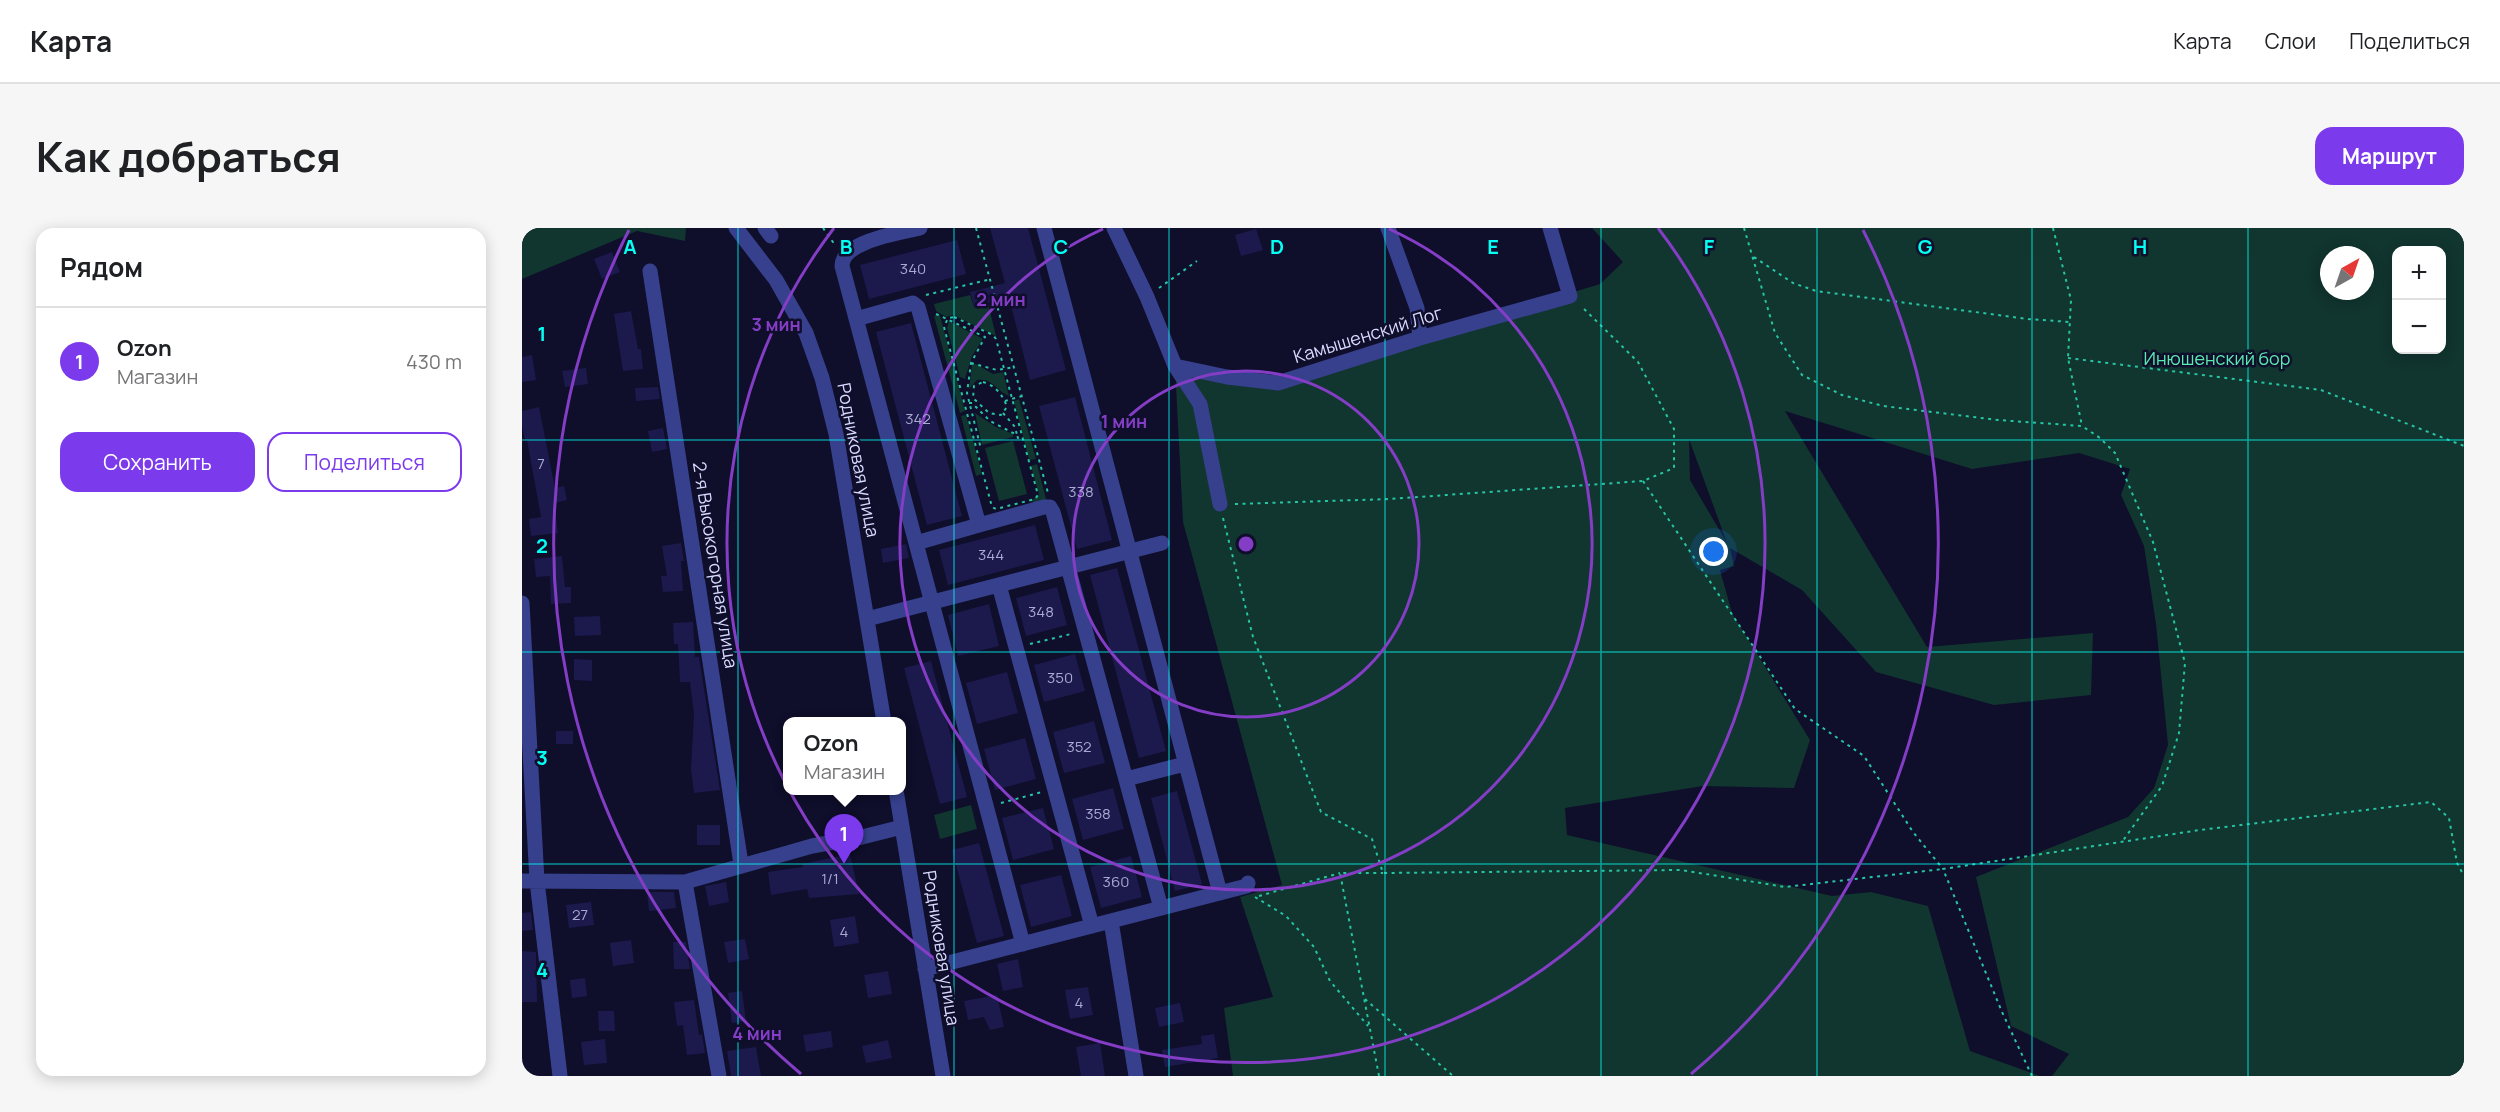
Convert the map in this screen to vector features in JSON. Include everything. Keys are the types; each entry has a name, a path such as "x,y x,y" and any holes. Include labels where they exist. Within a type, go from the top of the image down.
{"street":[{"name":"Родниковая улица","path":"736,228 776,280 806,333 822,378 836,434 883,717"},
{"path":"920,228 862,243 845,255 842,266 1023,944"},
{"path":"1044,228 1220,893"},
{"path":"1114,228 1147,297 1175,366 1200,404 1220,504"},
{"path":"1388,228 1417,308 1420,338"},
{"path":"1550,228 1570,296"},
{"name":"2-я Высокогорная улица","path":"650,271 741,864"},
{"name":"Камышенский Лог","path":"1175,366 1227,377 1278,383 1420,338 1570,296"},
{"path":"856,319 916,304 979,525"},
{"path":"916,543 1050,507 1161,908"},
{"path":"867,619 1162,543"},
{"path":"999,585 1092,926"},
{"path":"522,603 530,881 560,1076"},
{"path":"1126,779 1185,764"},
{"name":"Родниковая улица","path":"897,795 943,1076"},
{"path":"530,881 685,882 741,864 902,826"},
{"path":"685,882 719,1076"},
{"path":"925,969 1220,893 1247,884"},
{"path":"1111,921 1136,1076"}],"path":[{"path":"823,228 835,245"},
{"path":"976,228 1050,507"},
{"path":"1744,228 1775,333 1802,375 1842,395 1883,406 1998,420 2082,426 2100,438 2115,453 2153,542 2185,663 2180,733 2162,786 2122,842"},
{"path":"2053,228 2071,300 2068,358 2082,426"},
{"path":"1753,256 1793,283 1816,291 2028,319 2070,322"},
{"path":"1147,297 1197,261"},
{"path":"916,304 925,296 990,279"},
{"path":"1383,873 1372,839 1321,812 1253,637 1220,504 1390,499 1643,481 1674,468 1674,429 1638,362 1570,296"},
{"path":"938,313 985,337 971,363 967,383 973,402 990,420 1017,435"},
{"path":"954,317 995,337 1037,497 994,509 944,327 948,318 954,317"},
{"path":"2068,358 2321,390 2464,447"},
{"path":"971,363 998,370 1014,367"},
{"path":"973,402 996,416 1003,413 1006,407 1005,401 998,391 983,382 978,383 972,391 972,412 981,449"},
{"path":"1005,401 1022,396"},
{"path":"967,413 972,412"},
{"path":"1003,413 1015,427 1019,441"},
{"path":"1029,463 1039,460"},
{"path":"1643,481 1796,709 1864,756 1913,832 1943,869 2002,1012 2032,1076"},
{"path":"1016,648 1085,630"},
{"path":"986,806 1054,788"},
{"path":"1369,1028 1330,981 1314,946 1286,916 1256,897 1340,873 1681,870 1785,887 1943,869 2122,842 2431,802 2449,818 2457,863 2464,876"},
{"path":"1340,873 1379,1076"},
{"path":"1363,998 1453,1076"}],"green space":[{"path":"522,228 686,228 685,241 637,231 522,279"},
{"name":"Инюшенский бор","path":"1592,228 2464,228 2464,1076 2052,1076 2069,1054 2011,1026 1976,877 2128,817 2154,788 2168,745 2156,624 2144,546 2121,495 2130,469 2079,453 1972,469 1785,411 1927,647 2093,633 2091,695 1994,705 1876,672 1802,590 1730,548 1734,566 1720,570 1732,613 1810,740 1794,788 1703,786 1565,808 1567,835 1832,896 1871,892 1928,906 1970,1051 2040,1076 1233,1076 1224,1008 1273,997 1240,897 1282,885 1183,522 1175,366 1278,383 1600,284 1623,262","holes":["1689,439 1727,543 1690,480"]},
{"path":"970,295 974,307 988,303 996,336 953,315 946,317 936,311 934,304"},
{"path":"940,315 965,411 960,413 934,316"},
{"path":"949,321 983,339 972,356 965,379 960,377 947,328"},
{"path":"976,364 993,374 1003,372 1009,396 991,383 982,380 977,380 969,389 972,365"},
{"path":"1019,399 1036,459 1029,460 1014,401"},
{"path":"975,413 996,427 1013,434 1013,437 982,445"},
{"path":"966,415 982,474 976,476 961,416"},
{"path":"1013,441 1027,494 999,501 985,448"},
{"path":"1037,464 1047,503 1034,506 1032,500 1039,495 1031,466"},
{"path":"971,805 977,829 940,839 934,815"}],"building":[{"path":"990,228 1028,228 1066,370 1030,380 1009,298 974,307 970,292 1005,283"},
{"path":"1256,229 1263,250 1241,256 1235,235"},
{"path":"957,240 966,274 869,299 860,265"},
{"path":"612,252 620,272 602,279 594,259"},
{"path":"631,311 638,349 641,349 643,369 623,371 614,314"},
{"path":"911,323 962,516 927,525 876,332"},
{"path":"532,355 536,380 522,382 522,357"},
{"path":"586,368 588,384 565,387 562,371"},
{"path":"658,387 660,399 636,401 635,388"},
{"path":"1075,397 1112,540 1077,549 1039,406"},
{"path":"539,407 555,488 564,486 567,500 554,503 558,533 531,536 529,519 541,517 527,440 525,440 522,425 522,411"},
{"path":"663,428 667,449 652,452 648,431"},
{"path":"1035,525 1044,560 948,585 939,550"},
{"path":"681,543 684,561 681,561 683,591 663,592 661,576 667,576 662,546"},
{"path":"906,544 909,558 883,563 881,549"},
{"path":"562,556 565,587 571,587 571,603 551,604 550,576 536,577 534,559"},
{"path":"1117,568 1166,751 1139,758 1090,575"},
{"path":"1057,587 1067,625 1026,636 1016,598"},
{"path":"989,604 999,646 958,656 948,615"},
{"path":"600,616 601,635 575,636 574,617"},
{"path":"693,622 695,657 699,657 720,790 694,793 691,769 694,714 690,682 680,682 678,644 674,644 673,623"},
{"path":"1075,654 1085,691 1044,702 1034,665"},
{"path":"574,659 592,660 592,681 574,680"},
{"path":"931,661 967,797 940,804 904,668"},
{"path":"1007,672 1018,713 977,724 966,683"},
{"path":"1094,721 1105,763 1064,773 1053,732"},
{"path":"556,731 573,731 573,744 556,744"},
{"path":"1025,738 1036,779 995,790 984,749"},
{"path":"1113,788 1124,829 1083,840 1072,799"},
{"path":"1177,791 1202,884 1175,891 1151,798"},
{"path":"1043,808 1054,849 1013,860 1002,818"},
{"path":"697,825 720,825 720,845 697,845"},
{"path":"979,843 1004,936 977,943 952,850"},
{"path":"850,854 859,894 809,898 807,889 771,895 768,872 803,867 802,864"},
{"path":"1131,856 1142,897 1101,908 1090,867"},
{"path":"1061,875 1072,916 1031,927 1020,885"},
{"path":"726,882 729,902 709,906 705,886"},
{"path":"647,892 674,892 676,908 649,911"},
{"path":"591,902 594,925 569,928 566,905"},
{"path":"531,912 533,930 522,931 522,913"},
{"path":"855,916 859,943 834,947 830,920"},
{"path":"745,939 749,959 728,963 724,942"},
{"path":"631,940 634,963 613,966 610,943"},
{"path":"673,942 686,942 690,969 674,969"},
{"path":"522,951 536,952 537,1002 522,1002"},
{"path":"1018,959 1023,987 1003,991 997,964"},
{"path":"888,971 892,994 868,998 864,975"},
{"path":"585,978 587,996 572,998 570,980"},
{"path":"1088,987 1093,1015 1070,1019 1065,990"},
{"path":"742,991 746,1021 732,1023 728,993"},
{"path":"997,995 1004,1027 990,1030 984,1017 968,1020 964,1001"},
{"path":"694,1000 699,1035 702,1034 705,1053 687,1055 683,1025 677,1026 674,1002"},
{"path":"1180,1003 1184,1022 1159,1027 1155,1008"},
{"path":"598,1011 614,1011 615,1031 599,1031"},
{"path":"831,1031 833,1047 806,1052 803,1035"},
{"path":"1214,1034 1218,1058 1165,1067 1162,1050 1202,1044 1201,1036"},
{"path":"605,1039 607,1063 584,1065 581,1042"},
{"path":"888,1040 892,1058 866,1063 862,1046"},
{"path":"1100,1043 1105,1076 1081,1076 1076,1047"},
{"path":"756,1047 761,1076 731,1076 727,1051"}],"place":[{"name":"Ozon","path":"844,864"}]}
